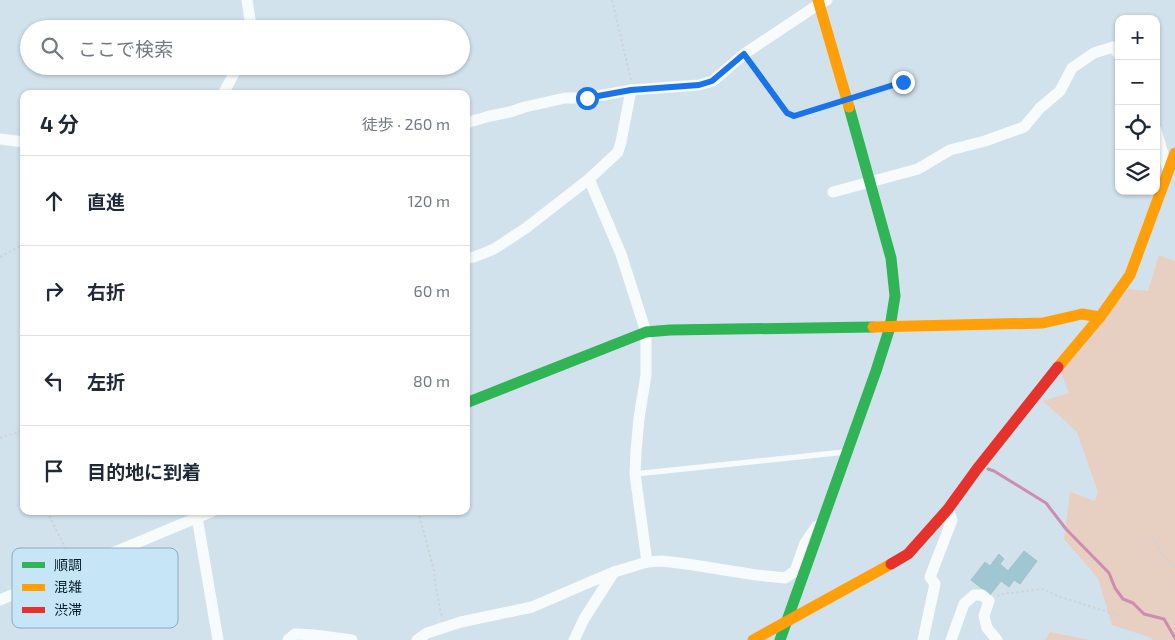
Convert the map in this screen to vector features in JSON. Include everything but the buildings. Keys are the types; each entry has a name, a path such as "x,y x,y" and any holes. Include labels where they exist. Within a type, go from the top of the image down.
{"street":[{"path":"247,0 250,20"},
{"path":"470,122 565,98 587,98 631,90 699,85 712,81 744,54 821,1 891,258 895,296 890,327 876,372 780,640"},
{"path":"833,192 918,169 950,150 985,142 1024,127 1040,108 1060,91 1072,68 1094,53 1113,47 1115,50"},
{"path":"225,90 233,75"},
{"path":"470,258 494,249 526,228 589,178 618,152 631,90"},
{"path":"0,139 20,142"},
{"path":"1160,144 1168,171"},
{"path":"753,640 908,554 948,509 1051,375 1100,317 1130,275 1175,152"},
{"path":"589,178 621,254 646,332 646,375 639,418 635,474 647,562"},
{"path":"470,401 646,332 1043,322 1082,314 1100,317"},
{"path":"923,640 935,584 930,577 952,520 948,509"},
{"path":"123,548 197,515 218,640"},
{"path":"417,640 427,633 461,622 532,607 614,572 647,562 662,561 785,578 795,570 805,543 824,516"},
{"path":"574,640 584,619 614,572"},
{"path":"0,600 12,595"},
{"path":"951,640 964,604 974,595 982,595 989,601 984,616 987,628 997,640"},
{"path":"288,640 295,634 352,640"}],"lane":[{"path":"635,474 847,452"}],"path":[{"path":"612,0 632,86 631,90"},
{"path":"744,54 787,113 794,116 903,82"},
{"path":"0,258 20,246"},
{"path":"0,438 20,431"},
{"path":"49,515 66,548"},
{"path":"419,515 434,570 444,627"},
{"path":"1153,538 1164,557 1175,567"},
{"path":"989,601 1001,594 1043,589 1057,596 1124,617"}],"shaded area":[{"path":"1159,255 1175,261 1175,640 1152,640 1152,638 1112,625 1098,578 1064,539 1070,492 1095,501 1098,492 1077,432 1043,401 1069,393 1060,371 1128,289 1148,291"},
{"path":"1050,632 1090,640 1045,640"}],"waterway":[{"path":"988,469 1046,503 1066,529 1109,573 1115,588 1123,599 1133,603 1144,614 1164,619 1175,638"}],"traffic: fast":[{"path":"780,640 876,371 890,327 895,296 891,258 849,107"},
{"path":"470,401 646,332 873,327"}],"traffic: slow":[{"path":"818,0 849,107"},
{"path":"1058,367 1100,317 1130,275 1175,153"},
{"path":"873,327 1043,323 1082,314 1100,317"},
{"path":"753,640 891,564"}],"traffic: jam":[{"path":"891,564 908,554 948,509 977,469 1058,367"}],"route":[{"path":"587,98 631,90 699,85 712,81 744,54 787,113 794,116 903,82"}]}
